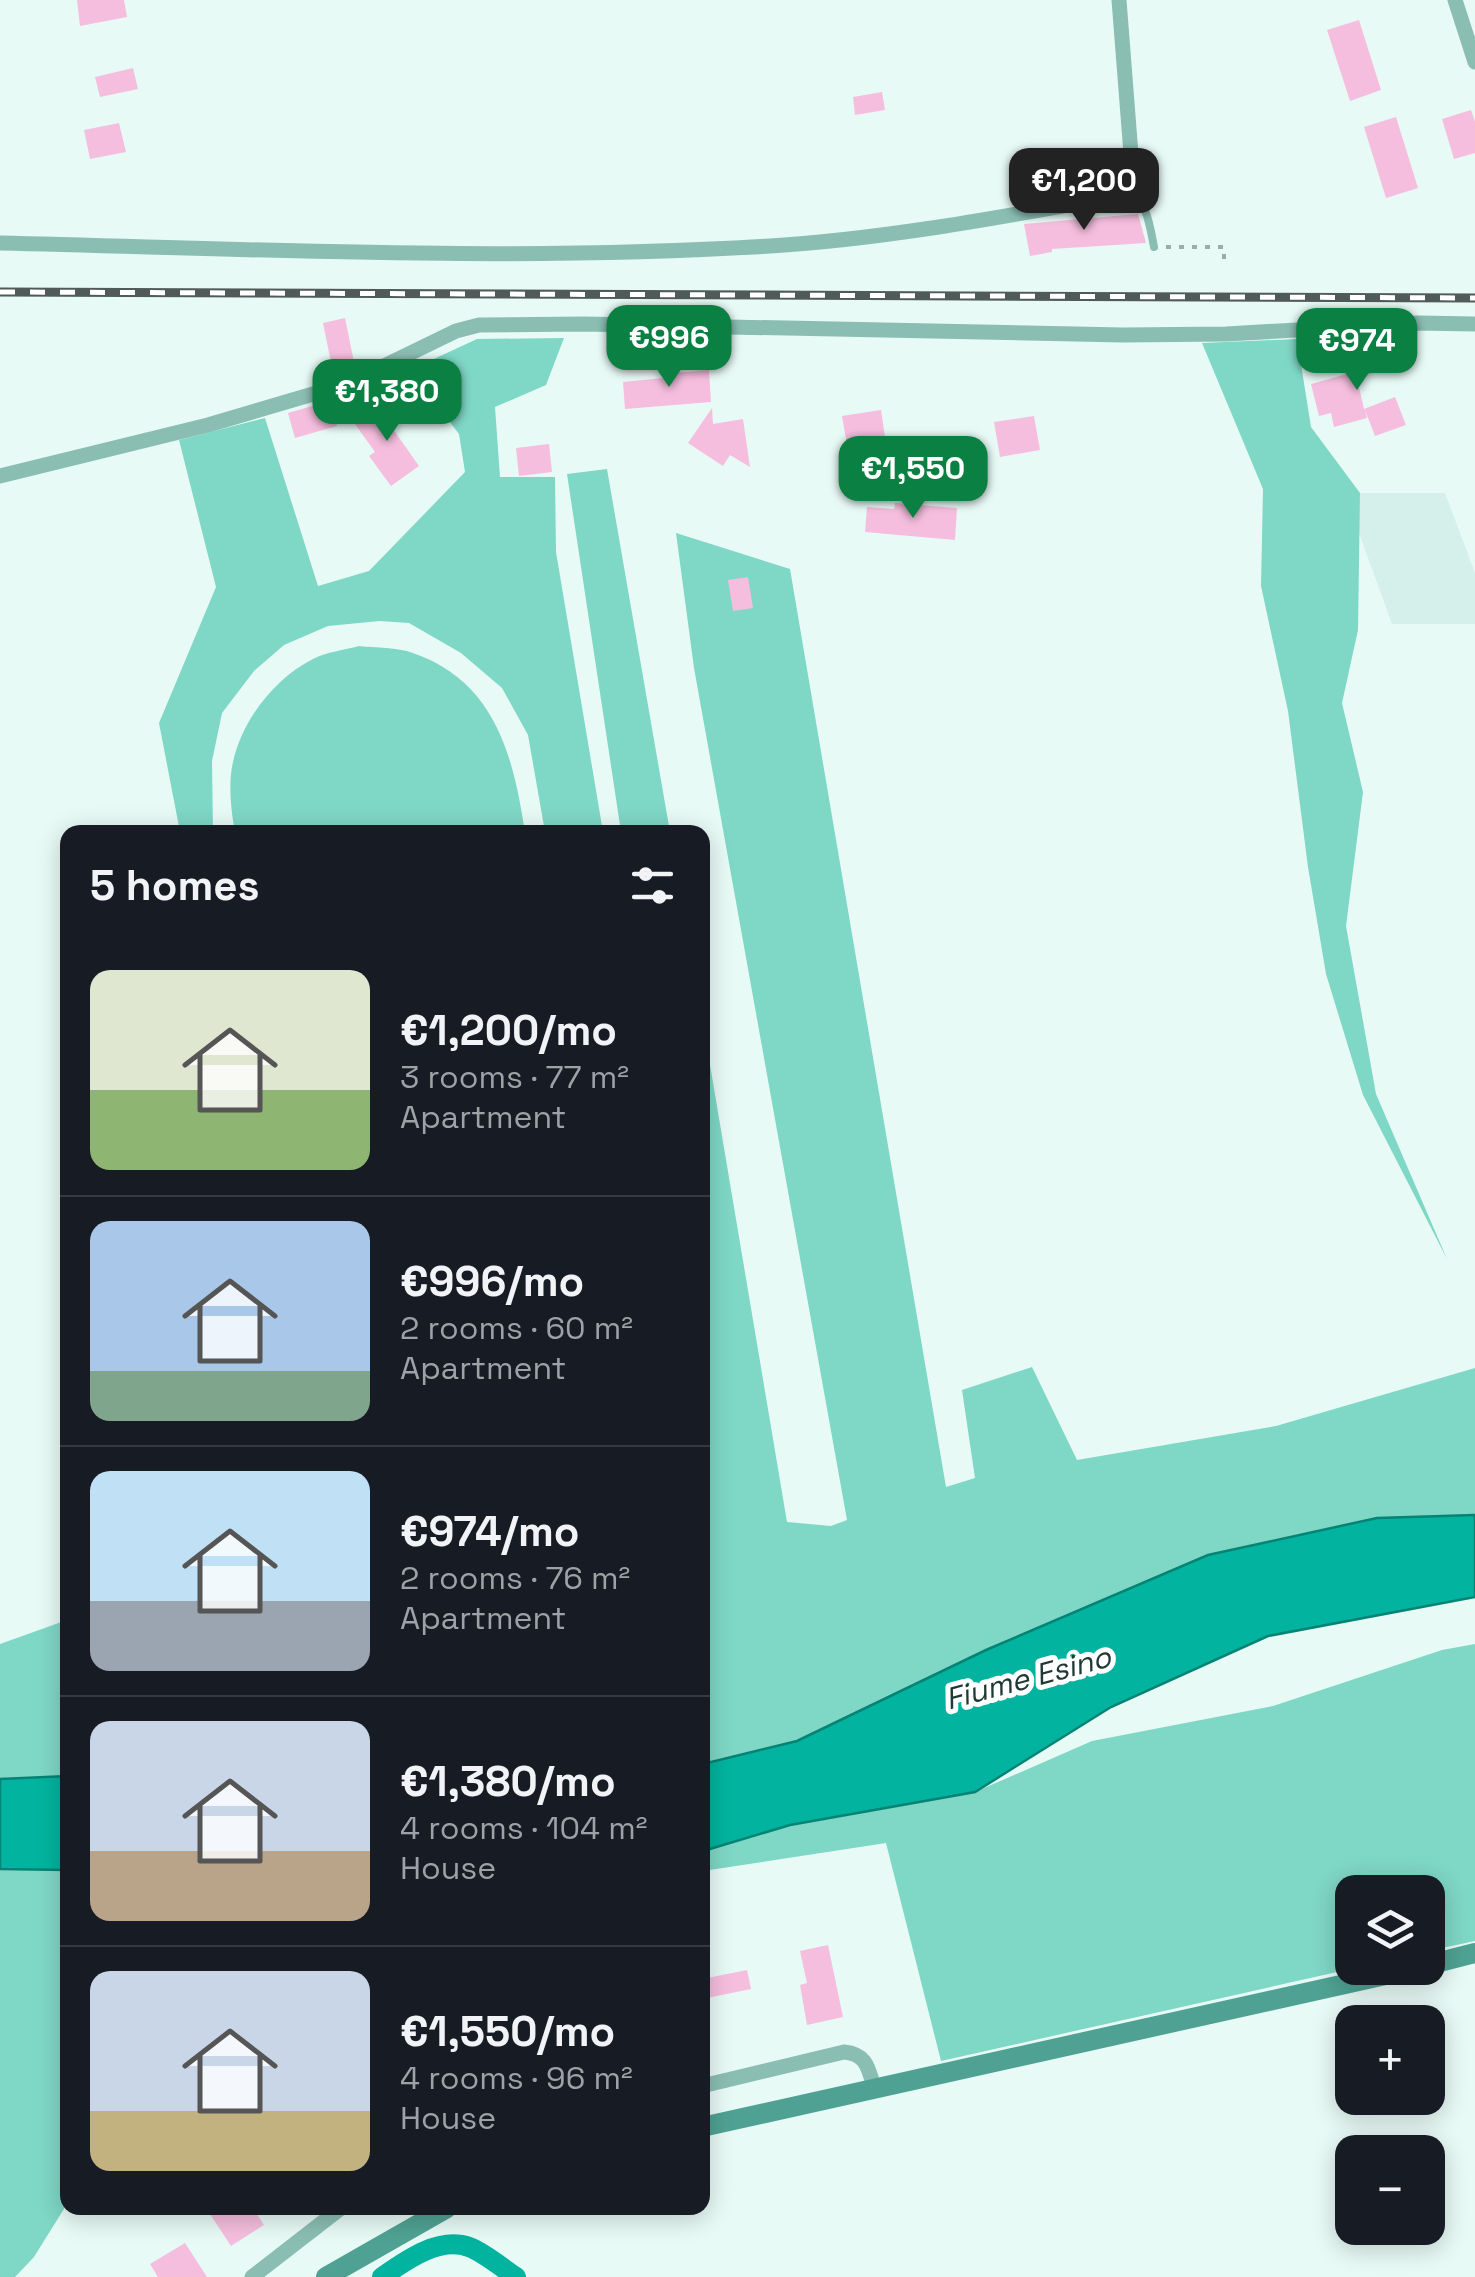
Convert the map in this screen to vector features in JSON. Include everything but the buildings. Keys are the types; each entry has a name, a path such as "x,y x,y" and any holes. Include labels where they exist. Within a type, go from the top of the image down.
{"main road":[{"path":"1445,1961 1475,1953"},
{"path":"1445,1965 1475,1962"},
{"path":"710,2125 1344,1985"},
{"path":"326,2277 435,2215"}],"street":[{"path":"0,244 599,252 772,246 896,234 1107,198 1118,192 1132,168 1118,0"},
{"path":"1454,0 1475,62"},
{"path":"0,476 208,425 347,384 456,331 479,326 585,324 1124,336 1418,322 1475,324"},
{"path":"710,2084 844,2052 857,2053 867,2062 874,2087"},
{"path":"252,2277 332,2215"}],"lane":[{"path":"1124,184 1146,208 1154,247"}],"path":[{"path":"1154,247 1224,247 1224,260"}],"shaded area":[{"path":"564,338 546,385 495,407 500,477 555,477 556,552 602,825 544,825 528,735 502,688 461,653 409,623 380,621 328,626 284,645 254,671 222,713 212,761 213,825 179,825 159,723 216,587 179,440 265,418 318,586 369,571 465,472 459,434 410,370 477,339"},
{"path":"1297,339 1311,427 1360,493 1358,630 1342,703 1363,792 1346,926 1376,1094 1447,1259 1363,1095 1326,974 1288,711 1261,586 1263,489 1202,343"},
{"path":"607,469 669,825 620,825 567,474"},
{"path":"1360,493 1445,493 1475,573 1475,624 1392,624 1359,533"},
{"path":"676,533 790,569 946,1487 975,1478 962,1390 1032,1367 1077,1460 1276,1426 1475,1368 1475,1515 1377,1518 986,1650 797,1741 710,1762 710,1065 787,1522 831,1526 847,1520 694,668"},
{"path":"359,646 407,651 441,666 464,683 496,725 514,776 524,825 234,825 231,770 244,731 273,689 299,667 324,655"},
{"path":"60,1623 60,1776 0,1779 0,1644"},
{"path":"1475,1644 1475,1941 1445,1947 1445,1875 1335,1875 1335,1972 941,2061 886,1843 710,1870 710,1849 790,1825 975,1792 1092,1741 1273,1706 1442,1650"},
{"path":"0,1869 60,1870 60,2215 34,2257 15,2277 0,2277"}],"water":[{"name":"Fiume Esino","path":"1475,1515 1475,1597 1268,1636 1111,1707 975,1792 790,1825 710,1849 710,1762 797,1741 986,1650 1208,1555 1377,1518"},
{"path":"60,1776 60,1870 0,1869 0,1779"}],"waterway":[{"path":"382,2277 434,2247 458,2244 481,2253 516,2277"}],"railway":[{"path":"0,292 1475,298"}]}
